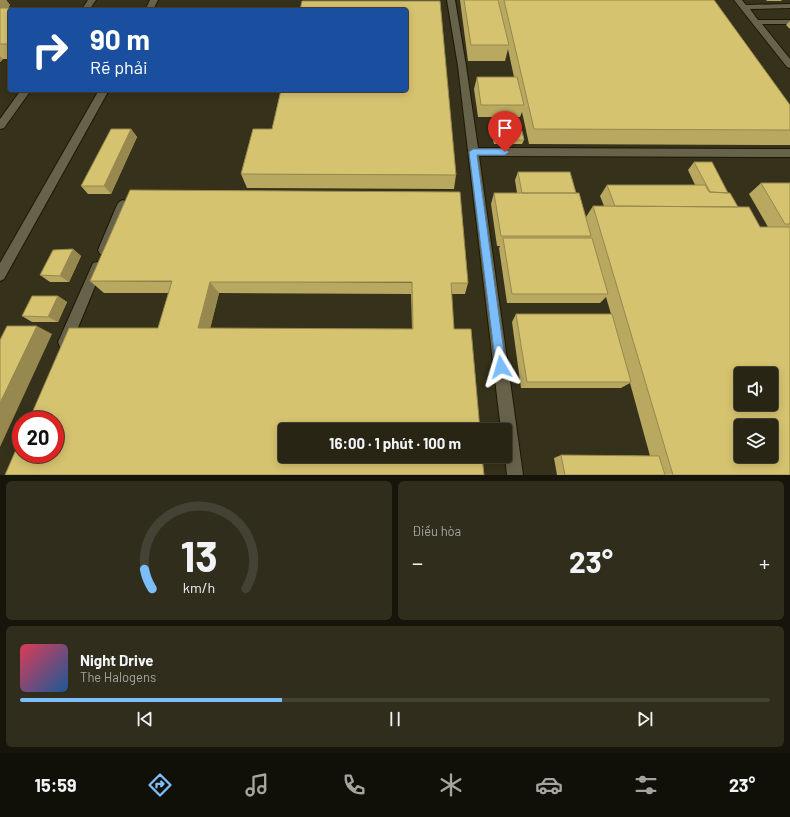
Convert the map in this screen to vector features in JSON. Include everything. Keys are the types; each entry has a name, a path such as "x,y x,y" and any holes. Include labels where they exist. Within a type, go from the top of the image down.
{"street":[{"path":"452,0 515,475"},
{"path":"741,3 790,6"},
{"path":"741,3 790,65"},
{"path":"756,22 790,22"},
{"path":"0,126 25,92"},
{"path":"0,275 103,92"},
{"path":"473,152 790,153"},
{"path":"59,356 123,206"}],"building":[{"path":"464,0 498,0 509,45 471,45"},
{"path":"504,0 714,0 790,105 790,130 534,129"},
{"path":"302,1 440,1 456,175 241,174 253,129 272,129 281,92 408,92 408,8 300,8"},
{"path":"0,8 8,8 8,44 0,44"},
{"path":"477,77 517,77 524,105 481,105"},
{"path":"111,129 131,129 104,186 81,186"},
{"path":"494,131 522,131 524,140 495,140"},
{"path":"694,162 712,162 728,193 710,192"},
{"path":"518,172 570,172 576,193 522,193"},
{"path":"761,183 790,183 790,224 785,224"},
{"path":"607,185 705,185 709,192 730,193 738,207 615,206"},
{"path":"130,190 460,192 468,283 451,283 454,329 471,329 479,423 278,423 278,463 483,463 484,475 5,475 12,459 12,463 64,463 64,411 33,411 69,328 158,328 172,281 90,281","holes":["210,282 412,282 413,329 198,328"]},
{"path":"494,193 579,193 591,236 501,236"},
{"path":"593,206 749,207 760,227 790,227 790,475 673,475"},
{"path":"503,238 592,238 608,294 512,294"},
{"path":"73,249 60,276 40,275 53,250"},
{"path":"32,296 58,296 48,317 22,316"},
{"path":"516,314 612,314 631,382 527,382"},
{"path":"7,326 37,326 0,403 0,340"},
{"path":"561,455 659,456 665,475 565,475"}],"route":[{"path":"501,367 473,152 505,152"}]}
